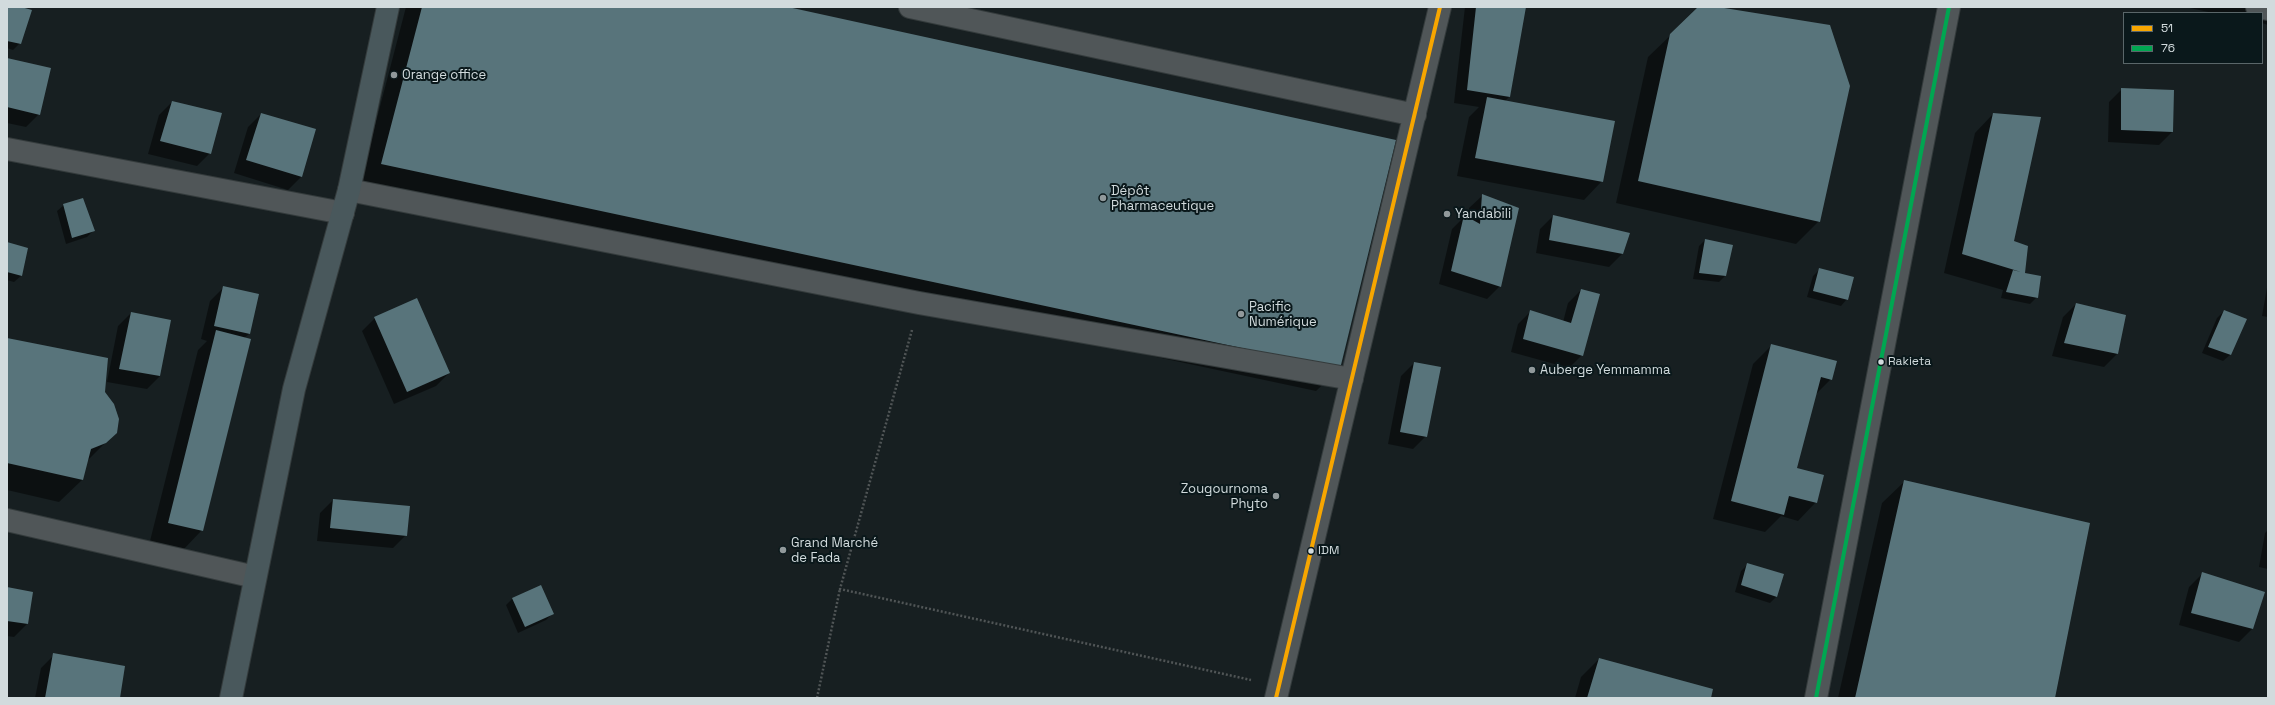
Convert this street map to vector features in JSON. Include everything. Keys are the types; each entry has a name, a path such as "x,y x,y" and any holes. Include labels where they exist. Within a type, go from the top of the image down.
{"main road":[{"path":"231,698 294,389 349,190 388,7"}],"street":[{"path":"910,7 1415,116"},
{"path":"1277,692 1440,7"},
{"path":"1816,698 1949,7"},
{"path":"2257,7 2268,9"},
{"path":"7,149 343,213"},
{"path":"349,190 919,302 1352,379"},
{"path":"7,520 255,577"}],"path":[{"path":"817,698 840,589 919,302"},
{"path":"840,589 1277,692"}],"building":[{"path":"7,7 21,7 32,10 21,44 7,41"},
{"path":"422,7 788,7 1396,140 1340,369 381,164"},
{"path":"1476,7 1526,7 1510,97 1467,90"},
{"path":"1698,7 1718,7 1830,25 1850,86 1820,222 1638,181 1670,34"},
{"path":"7,58 51,68 40,115 7,107"},
{"path":"2121,88 2174,90 2173,132 2121,130"},
{"path":"1487,97 1615,121 1603,182 1475,158"},
{"path":"172,101 222,113 211,154 160,141"},
{"path":"261,113 316,129 302,177 246,160"},
{"path":"1993,113 2041,117 2014,241 2028,246 2025,273 2041,276 2038,298 2006,292 2013,270 2021,272 1962,254"},
{"path":"1482,194 1519,208 1501,287 1451,271 1464,215 1480,224"},
{"path":"83,198 95,231 72,238 63,204"},
{"path":"1553,215 1630,233 1623,254 1549,240"},
{"path":"1705,239 1733,245 1726,276 1699,273"},
{"path":"7,242 28,248 22,276 7,272"},
{"path":"1819,268 1854,277 1848,300 1813,291"},
{"path":"223,286 259,294 250,334 214,326"},
{"path":"1581,289 1600,294 1583,356 1523,339 1530,310 1571,323"},
{"path":"417,298 450,373 407,392 374,317"},
{"path":"2076,303 2126,315 2118,354 2064,343"},
{"path":"2224,310 2247,319 2231,355 2208,347"},
{"path":"131,312 171,320 160,376 119,369"},
{"path":"216,330 251,339 203,531 168,523"},
{"path":"7,338 108,358 105,392 114,404 119,419 117,433 106,443 91,449 83,480 7,463"},
{"path":"1771,344 1837,361 1832,380 1821,377 1797,468 1824,475 1817,503 1789,496 1784,515 1731,501"},
{"path":"1414,362 1441,367 1427,437 1400,432"},
{"path":"1904,480 2090,523 2055,698 1855,698"},
{"path":"333,499 410,506 407,536 330,528"},
{"path":"1747,563 1784,574 1777,597 1741,585"},
{"path":"2202,572 2265,592 2253,629 2191,613"},
{"path":"541,585 554,614 525,627 512,598"},
{"path":"7,587 33,592 28,624 7,621"},
{"path":"53,653 125,666 120,698 45,698"},
{"path":"1599,658 1713,689 1711,698 1587,698"}],"transit line":[{"name":"51","path":"1276,698 1440,7"},
{"name":"76","path":"1816,698 1949,7"}],"place":[{"name":"Orange office","path":"394,75"},
{"name":"Dépôt Pharmaceutique","path":"1103,198"},
{"name":"Yandabili","path":"1447,214"},
{"name":"Pacific Numérique","path":"1241,314"},
{"name":"Rakieta","path":"1881,362"},
{"name":"Auberge Yemmamma","path":"1532,370"},
{"name":"Zougournoma Phyto","path":"1276,496"},
{"name":"Grand Marché de Fada","path":"783,550"},
{"name":"IDM","path":"1311,551"}]}
